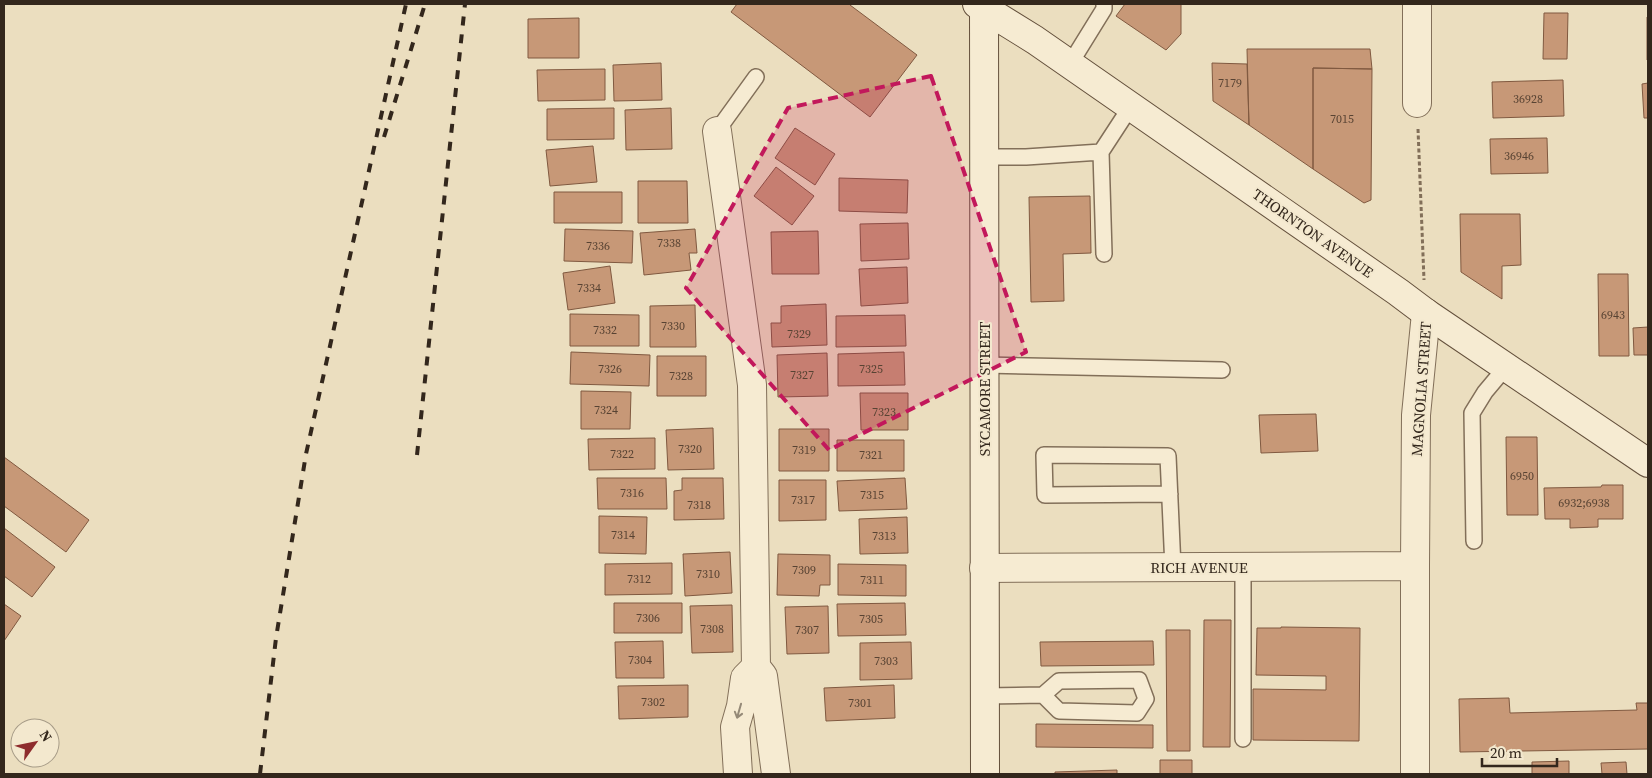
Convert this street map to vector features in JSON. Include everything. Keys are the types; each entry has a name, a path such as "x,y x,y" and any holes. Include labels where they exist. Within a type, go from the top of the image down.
{"street":[{"path":"1417,4 1417,103"},
{"name":"THORNTON AVENUE","path":"982,5 1070,64 1426,313 1648,463"},
{"name":"SYCAMORE STREET","path":"982,5 984,774"},
{"path":"717,131 752,385 756,667 763,676 776,774"},
{"name":"MAGNOLIA STREET","path":"1415,774 1414,566 1416,415 1426,313"},
{"name":"RICH AVENUE","path":"984,568 1414,566"},
{"path":"738,774 734,727 741,706 745,678 756,667"}],"lane":[{"path":"1070,64 1104,9 1104,4"},
{"path":"717,131 756,77"},
{"path":"1104,254 1101,152 1130,106"},
{"path":"983,157 1026,157 1101,152"},
{"path":"984,365 1222,370"},
{"path":"1474,541 1472,413 1485,392 1506,367"},
{"path":"1170,494 1045,495 1044,455 1168,456 1170,494 1173,568"},
{"path":"1243,567 1243,739"},
{"path":"984,696 1043,695 1059,681 1139,680 1146,699 1136,713 1059,710 1043,695"}],"path":[{"name":"MAGNOLIA STREET","path":"1417,103 1426,313"}],"highlighted area":[{"path":"931,76 1026,352 829,450 686,288 788,108"}],"building":[{"path":"737,4 852,4 850,5 917,55 870,117 731,12"},
{"path":"1125,4 1181,4 1181,34 1166,50 1116,16"},
{"path":"1544,13 1568,13 1567,59 1543,59"},
{"path":"1648,17 1648,60 1647,60"},
{"path":"579,18 579,58 528,58 528,19"},
{"path":"1247,49 1370,49 1372,69 1313,68 1313,169 1249,125"},
{"path":"661,63 662,100 614,101 613,65"},
{"path":"1212,63 1247,64 1249,125 1213,101"},
{"path":"1313,68 1372,69 1371,200 1364,203 1313,169"},
{"path":"605,69 605,100 538,101 537,70"},
{"path":"1563,80 1564,116 1493,118 1492,82"},
{"path":"1648,83 1648,118 1644,118 1642,84"},
{"path":"614,108 614,139 547,140 547,109"},
{"path":"671,108 672,149 626,150 625,110"},
{"path":"795,128 835,154 815,185 775,158"},
{"path":"1547,138 1548,173 1491,174 1490,139"},
{"path":"593,146 597,182 550,186 546,150"},
{"path":"776,167 814,196 792,225 754,196"},
{"path":"839,178 908,180 907,213 839,211"},
{"path":"638,181 687,181 688,223 638,223"},
{"path":"554,192 622,192 622,223 554,223"},
{"path":"1090,196 1091,253 1063,254 1064,301 1031,302 1029,197"},
{"path":"1460,214 1520,214 1521,265 1502,266 1502,299 1461,272"},
{"path":"908,223 909,259 861,261 860,224"},
{"path":"565,229 633,231 632,263 564,261"},
{"path":"695,229 697,253 689,253 691,270 644,275 640,233"},
{"path":"818,231 819,274 772,274 771,232"},
{"path":"610,266 615,303 568,310 563,273"},
{"path":"907,267 908,303 861,306 859,269"},
{"path":"1598,274 1628,274 1629,356 1599,356"},
{"path":"826,304 827,345 772,347 771,323 781,323 781,306"},
{"path":"695,305 696,347 650,347 650,306"},
{"path":"570,314 639,315 639,346 570,346"},
{"path":"905,315 906,346 836,347 836,316"},
{"path":"1648,327 1648,355 1634,355 1633,328"},
{"path":"571,352 650,355 649,386 570,384"},
{"path":"904,352 905,385 838,386 838,354"},
{"path":"827,353 828,396 778,397 777,355"},
{"path":"657,356 706,356 706,396 657,396"},
{"path":"581,391 631,392 630,429 581,429"},
{"path":"860,393 908,393 908,430 861,430"},
{"path":"1316,414 1318,451 1261,453 1259,415"},
{"path":"713,428 714,469 668,470 666,430"},
{"path":"779,429 829,429 829,471 779,471"},
{"path":"1506,437 1537,437 1538,515 1507,515"},
{"path":"655,438 655,469 589,470 588,439"},
{"path":"837,440 904,440 904,471 837,471"},
{"path":"4,457 89,520 66,552 4,506"},
{"path":"597,478 666,478 667,509 598,509"},
{"path":"682,478 723,478 724,519 674,520 674,491 682,490"},
{"path":"905,478 907,509 839,511 837,481"},
{"path":"779,480 826,480 826,520 779,521"},
{"path":"1602,485 1623,485 1623,519 1598,519 1598,527 1570,528 1570,519 1545,519 1544,488 1601,487"},
{"path":"599,516 647,517 646,554 599,553"},
{"path":"907,517 908,553 860,554 859,519"},
{"path":"4,528 55,567 32,597 4,576"},
{"path":"730,552 732,593 685,596 683,554"},
{"path":"778,554 830,555 830,585 820,585 819,596 777,595"},
{"path":"672,563 672,594 605,595 605,564"},
{"path":"838,564 906,565 906,596 838,595"},
{"path":"614,603 682,603 682,633 614,633"},
{"path":"905,603 906,635 838,636 837,604"},
{"path":"4,604 21,616 4,641"},
{"path":"732,605 733,652 692,653 690,606"},
{"path":"828,606 829,653 787,654 785,607"},
{"path":"1204,620 1231,620 1230,747 1203,747"},
{"path":"1257,628 1360,628 1359,741 1253,740 1253,689 1326,690 1326,676 1256,675"},
{"path":"1166,630 1190,630 1190,751 1167,751"},
{"path":"663,641 664,678 616,678 615,642"},
{"path":"1153,641 1154,665 1041,666 1040,642"},
{"path":"911,642 912,679 860,680 860,643"},
{"path":"688,685 688,717 619,719 618,686"},
{"path":"894,685 895,718 826,721 824,688"},
{"path":"1509,698 1510,713 1637,710 1636,703 1648,703 1648,749 1460,752 1459,699"},
{"path":"1036,724 1153,725 1153,748 1036,747"},
{"path":"1160,760 1192,760 1192,774 1160,774"},
{"path":"1569,761 1569,774 1532,774 1532,762"},
{"path":"1626,762 1627,774 1602,774 1601,763"},
{"path":"1117,770 1117,774 1055,774 1055,772"}],"railway":[{"path":"260,774 276,638 306,454 406,4"},
{"path":"384,137 425,4"},
{"path":"417,455 465,4"}]}
